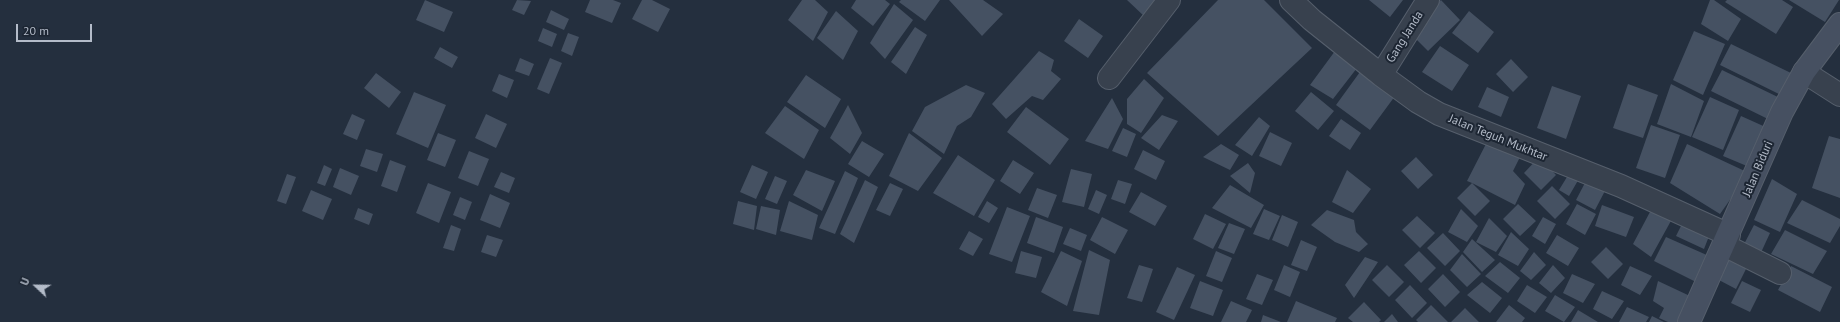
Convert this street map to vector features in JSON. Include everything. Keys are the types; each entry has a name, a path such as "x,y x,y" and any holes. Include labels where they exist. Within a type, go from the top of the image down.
{"street":[{"path":"1109,78 1169,0"},
{"name":"Jalan Teguh Mukhtar","path":"1291,0 1312,20 1381,75 1418,102 1439,114 1621,186 1727,240 1780,273"},
{"name":"Gang Janda","path":"1381,75 1428,0"},
{"name":"Jalan Biduri","path":"1690,322 1782,112 1804,72 1840,24"},
{"path":"1804,72 1840,95"}],"building":[{"path":"425,0 453,12 444,32 416,20"},
{"path":"517,0 531,1 524,15 512,10"},
{"path":"590,0 613,0 621,3 612,23 585,12"},
{"path":"642,0 652,0 670,9 658,32 632,19"},
{"path":"802,0 815,0 828,12 813,41 788,20"},
{"path":"856,0 885,0 890,4 873,26 851,8"},
{"path":"901,0 940,0 925,21 899,2"},
{"path":"949,0 983,0 1003,14 982,36"},
{"path":"1127,0 1160,0 1145,17"},
{"path":"1218,0 1264,0 1312,48 1218,136 1147,73"},
{"path":"1369,0 1403,0 1390,17"},
{"path":"1441,0 1460,20 1428,51 1409,32"},
{"path":"1710,0 1714,0 1741,19 1728,41 1701,24"},
{"path":"1727,0 1782,0 1793,7 1776,34 1725,2"},
{"path":"1789,0 1839,0 1825,22"},
{"path":"894,4 913,20 885,59 870,43"},
{"path":"551,10 569,19 564,30 546,22"},
{"path":"836,11 858,31 843,60 817,38"},
{"path":"1469,11 1494,32 1478,53 1452,33"},
{"path":"1079,19 1103,36 1088,58 1064,41"},
{"path":"915,27 927,35 906,74 891,62"},
{"path":"543,28 557,34 552,47 538,41"},
{"path":"1694,31 1725,44 1703,95 1673,80"},
{"path":"568,33 579,37 572,56 561,51"},
{"path":"1731,44 1791,73 1781,95 1720,65"},
{"path":"1440,46 1469,65 1452,91 1422,72"},
{"path":"440,47 458,57 452,68 434,58"},
{"path":"1039,51 1054,60 1051,71 1061,79 1043,100 1032,96 1006,119 992,104"},
{"path":"1335,51 1357,68 1333,99 1310,85"},
{"path":"520,58 534,64 529,76 515,71"},
{"path":"550,58 562,63 549,94 537,89"},
{"path":"1511,59 1528,77 1513,92 1496,74"},
{"path":"1365,65 1398,92 1370,130 1336,105"},
{"path":"1722,70 1782,99 1772,121 1711,91"},
{"path":"376,73 401,92 389,108 364,88"},
{"path":"499,74 514,80 507,98 492,91"},
{"path":"806,75 841,99 825,128 787,102"},
{"path":"1144,79 1164,98 1141,133 1127,124 1127,99"},
{"path":"1628,84 1658,95 1643,138 1613,128"},
{"path":"1671,84 1704,101 1691,137 1657,124"},
{"path":"966,85 985,93 971,117 957,126 944,154 912,131 925,107"},
{"path":"1552,86 1581,96 1566,139 1537,128"},
{"path":"1487,87 1509,97 1501,117 1478,107"},
{"path":"414,92 446,105 428,148 396,134"},
{"path":"1311,92 1334,111 1318,130 1295,111"},
{"path":"1710,97 1739,110 1723,150 1692,137"},
{"path":"1112,98 1123,119 1108,149 1085,141"},
{"path":"848,105 862,133 850,154 830,138"},
{"path":"785,106 819,130 804,159 765,133"},
{"path":"1026,107 1069,139 1050,165 1007,132"},
{"path":"352,114 365,120 357,140 343,134"},
{"path":"486,114 507,124 496,148 475,138"},
{"path":"1162,115 1178,121 1159,150 1141,138"},
{"path":"1741,116 1770,129 1754,169 1723,156"},
{"path":"1259,117 1270,126 1252,156 1235,145"},
{"path":"1341,119 1361,133 1350,150 1329,136"},
{"path":"1651,125 1680,135 1665,178 1636,168"},
{"path":"1123,128 1136,134 1127,157 1112,151"},
{"path":"1270,132 1292,143 1281,166 1259,156"},
{"path":"438,133 456,140 445,167 427,160"},
{"path":"909,133 942,158 918,191 889,176"},
{"path":"1829,136 1840,139 1840,198 1812,188"},
{"path":"1488,140 1520,157 1513,171 1525,184 1515,205 1467,181"},
{"path":"862,141 884,154 869,177 848,164"},
{"path":"1221,144 1239,155 1230,170 1203,157"},
{"path":"1687,144 1749,173 1720,214 1670,183"},
{"path":"366,149 383,154 377,172 360,166"},
{"path":"1143,150 1165,161 1156,180 1134,169"},
{"path":"469,151 489,159 478,186 458,178"},
{"path":"958,155 995,180 974,216 933,193"},
{"path":"1416,157 1433,175 1418,189 1401,171"},
{"path":"1539,157 1556,175 1541,190 1524,173"},
{"path":"390,160 406,166 397,192 381,186"},
{"path":"1013,160 1034,173 1020,194 1000,181"},
{"path":"1248,163 1255,173 1250,193 1230,176"},
{"path":"324,165 332,169 325,186 317,183"},
{"path":"752,165 768,172 756,199 740,192"},
{"path":"340,168 359,176 351,195 333,187"},
{"path":"1071,169 1092,174 1084,207 1062,202"},
{"path":"806,170 835,181 822,211 793,195"},
{"path":"1347,170 1371,189 1353,213 1332,202"},
{"path":"845,171 858,178 835,234 819,228"},
{"path":"501,172 515,178 509,193 494,187"},
{"path":"1570,172 1580,177 1569,196 1559,190"},
{"path":"287,174 296,177 286,204 277,201"},
{"path":"775,176 787,181 777,204 765,199"},
{"path":"1587,179 1606,189 1595,210 1576,200"},
{"path":"1772,179 1797,194 1780,232 1754,220"},
{"path":"865,180 878,187 854,243 840,234"},
{"path":"1118,180 1132,184 1125,204 1111,199"},
{"path":"428,183 451,192 439,223 416,213"},
{"path":"890,183 903,189 890,216 876,210"},
{"path":"1472,183 1490,201 1475,216 1457,198"},
{"path":"1230,185 1264,205 1251,228 1212,208"},
{"path":"1552,186 1570,204 1555,219 1537,201"},
{"path":"1037,188 1057,195 1048,218 1028,210"},
{"path":"311,190 332,199 323,220 302,211"},
{"path":"1096,190 1107,195 1099,214 1088,209"},
{"path":"1141,192 1167,206 1155,226 1129,212"},
{"path":"490,194 510,203 500,228 480,220"},
{"path":"460,197 472,202 465,220 453,215"},
{"path":"1802,200 1840,219 1840,226 1830,243 1787,223"},
{"path":"738,201 757,206 754,230 733,224"},
{"path":"789,201 818,215 812,240 780,231"},
{"path":"987,201 998,208 989,223 978,217"},
{"path":"1518,204 1536,221 1520,236 1503,219"},
{"path":"1577,204 1596,214 1585,235 1566,224"},
{"path":"1602,205 1634,217 1626,237 1595,226"},
{"path":"761,206 780,210 776,235 756,229"},
{"path":"1007,207 1030,216 1012,262 989,254"},
{"path":"358,208 373,214 369,225 354,219"},
{"path":"1264,209 1280,216 1269,240 1253,234"},
{"path":"1461,209 1478,226 1467,242 1448,232"},
{"path":"1327,210 1354,220 1356,232 1368,244 1359,252 1335,242 1311,225"},
{"path":"1651,210 1672,219 1651,257 1633,244"},
{"path":"1205,214 1226,224 1213,249 1193,239"},
{"path":"1282,215 1298,222 1288,247 1272,240"},
{"path":"1417,216 1435,233 1420,248 1402,230"},
{"path":"1036,217 1063,227 1054,253 1027,243"},
{"path":"1102,217 1128,230 1115,254 1090,240"},
{"path":"1543,217 1556,224 1545,244 1532,236"},
{"path":"1489,218 1507,236 1496,252 1476,242"},
{"path":"1684,220 1711,231 1704,249 1676,236"},
{"path":"1229,223 1245,229 1234,254 1218,248"},
{"path":"451,225 461,229 454,251 443,248"},
{"path":"1754,225 1770,233 1758,259 1741,250"},
{"path":"1070,228 1087,235 1081,251 1063,244"},
{"path":"1785,230 1827,251 1813,274 1771,254"},
{"path":"969,231 983,239 973,256 959,249"},
{"path":"1511,232 1529,249 1518,266 1498,255"},
{"path":"1443,233 1460,251 1445,266 1427,248"},
{"path":"487,235 503,240 496,257 481,252"},
{"path":"1557,235 1579,248 1568,266 1546,253"},
{"path":"1666,237 1709,256 1698,283 1654,261"},
{"path":"1472,239 1495,260 1482,272 1463,252"},
{"path":"1301,240 1317,247 1307,271 1291,265"},
{"path":"1606,247 1623,264 1608,279 1591,262"},
{"path":"1089,250 1110,260 1099,315 1073,311"},
{"path":"1021,251 1042,257 1036,278 1015,273"},
{"path":"1061,251 1082,261 1067,306 1041,292"},
{"path":"1216,251 1232,258 1222,282 1206,276"},
{"path":"1419,251 1436,268 1421,283 1404,265"},
{"path":"1534,252 1546,265 1531,280 1520,271"},
{"path":"1462,254 1481,274 1467,287 1450,270"},
{"path":"1365,257 1378,262 1354,298 1345,285"},
{"path":"1729,257 1747,267 1736,289 1717,279"},
{"path":"1500,262 1520,278 1508,293 1485,276"},
{"path":"1139,265 1153,269 1142,302 1127,298"},
{"path":"1284,265 1300,272 1290,297 1274,290"},
{"path":"1387,265 1404,282 1389,297 1372,280"},
{"path":"1553,265 1565,278 1551,293 1539,283"},
{"path":"1630,266 1652,276 1640,295 1621,285"},
{"path":"1791,266 1832,287 1820,312 1778,290"},
{"path":"1177,267 1195,275 1174,320 1156,312"},
{"path":"1257,274 1273,280 1262,305 1246,299"},
{"path":"1443,274 1460,292 1445,307 1428,289"},
{"path":"1572,274 1595,284 1583,303 1563,293"},
{"path":"1200,281 1223,290 1213,316 1190,308"},
{"path":"1658,281 1690,296 1680,322 1668,322 1659,318 1664,308 1653,301"},
{"path":"1742,281 1761,290 1750,312 1731,303"},
{"path":"1482,282 1502,298 1490,313 1467,295"},
{"path":"1410,285 1427,303 1412,318 1395,300"},
{"path":"1527,285 1547,297 1535,313 1517,301"},
{"path":"1602,291 1624,301 1612,319 1593,309"},
{"path":"1555,295 1575,307 1564,322 1545,311"},
{"path":"1231,301 1252,310 1246,322 1221,322"},
{"path":"1296,301 1337,318 1335,322 1287,322"},
{"path":"1364,302 1381,320 1379,322 1353,322 1348,318"},
{"path":"1431,305 1448,322 1418,322 1416,320"},
{"path":"1509,305 1525,318 1522,322 1496,322"},
{"path":"1627,307 1649,317 1646,322 1619,322"},
{"path":"1465,308 1479,322 1451,322"},
{"path":"1578,310 1598,322 1571,322"},
{"path":"1392,314 1398,322 1384,322"},
{"path":"1263,315 1281,322 1261,322"},
{"path":"1652,316 1664,322 1649,322"}]}
